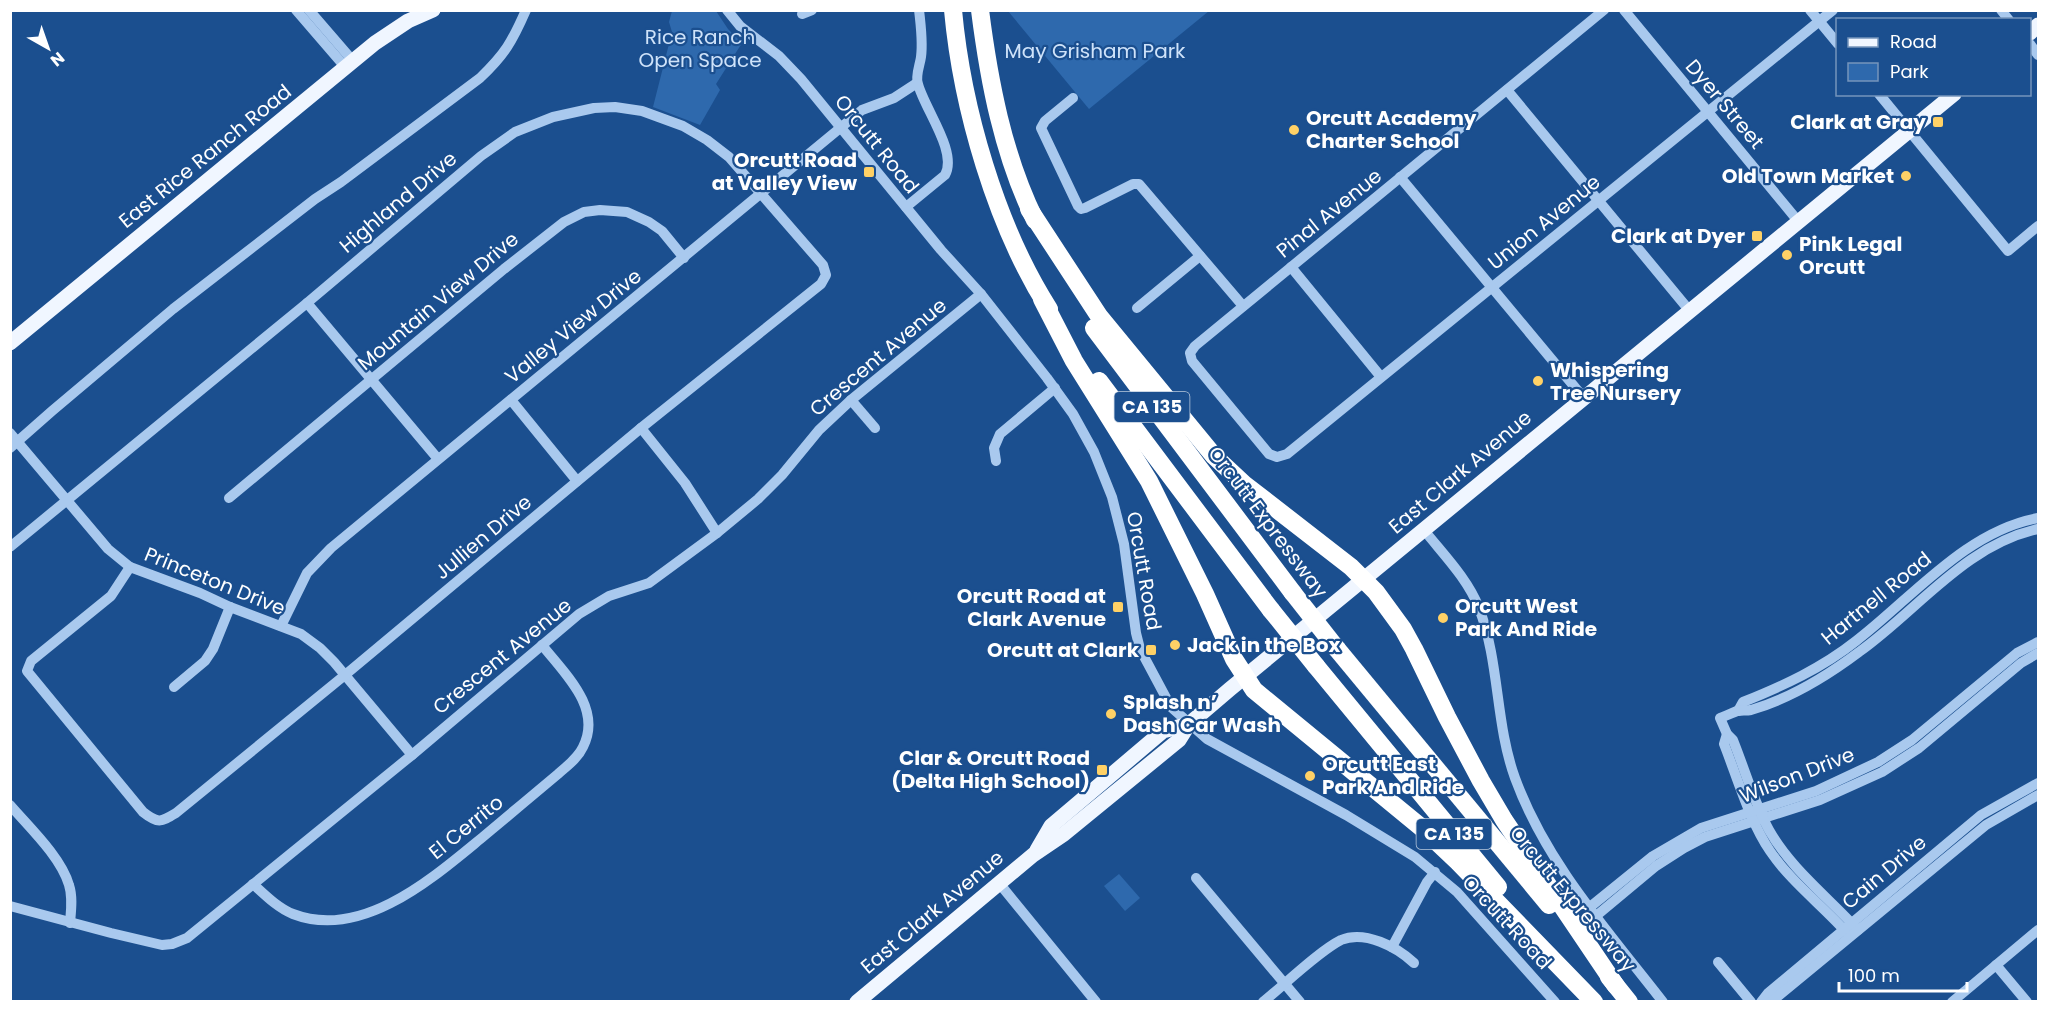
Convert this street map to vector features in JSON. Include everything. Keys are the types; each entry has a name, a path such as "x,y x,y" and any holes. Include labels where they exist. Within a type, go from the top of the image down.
{"highway":[{"name":"CA 135","path":"953,10 967,102 986,168 1019,253 1042,298 1080,356 1271,610 1594,1002"},
{"name":"Orcutt Expressway","path":"980,10 994,97 1009,154 1029,209 1061,275 1086,316 1120,365 1337,649 1629,1002"},
{"path":"1029,209 1099,316 1214,456 1244,484 1364,578 1403,629 1475,770 1504,820 1616,986"},
{"path":"1042,298 1074,361 1149,481 1234,659 1254,690 1430,835 1466,869 1594,1002"}],"main road":[{"name":"East Rice Ranch Road","path":"10,343 389,26 417,10"},
{"name":"East Rice Ranch Road","path":"10,332 347,62 408,21 432,10"},
{"name":"East Clark Avenue","path":"857,1002 1033,855 1064,834 1179,740 1189,724 1244,677 1952,96"}],"street":[{"path":"297,10 347,62"},
{"path":"309,10 347,62"},
{"path":"13,441 173,309 315,199 480,78 498,61 513,40 526,10"},
{"name":"Orcutt Road","path":"727,10 745,30 789,66 981,294 1055,388 1084,434 1112,498 1124,544 1140,650 1171,707 1207,739 1390,841 1434,872 1457,892 1555,1002"},
{"path":"906,207 945,175 949,168 949,160 936,124 917,82 922,55 919,10"},
{"name":"Pinal Avenue","path":"1277,457 1269,453 1252,435 1192,361 1190,353 1194,346 1604,10"},
{"name":"Dyer Street","path":"1624,10 1798,221"},
{"path":"1810,10 1836,42"},
{"name":"Union Avenue","path":"1277,457 1287,454 1833,10"},
{"name":"Valley View Drive","path":"281,626 307,573 319,559 862,110 894,98 917,82"},
{"path":"1507,90 1689,310"},
{"path":"1881,96 2008,251 2038,226"},
{"path":"1073,98 1045,121 1041,128 1078,206 1085,208 1133,184 1139,184 1243,306"},
{"name":"Highland Drive","path":"10,547 307,303 481,156 515,132 553,117 594,108 615,107 656,115 683,126 707,140 729,157 818,258 826,275"},
{"path":"1400,177 1583,397"},
{"name":"Mountain View Drive","path":"228,498 564,222 584,212 617,210 636,215 662,231 684,258"},
{"path":"1137,308 1200,256"},
{"path":"1291,267 1382,377"},
{"name":"Jullien Drive","path":"130,567 111,596 31,662 27,671 143,812 151,819 164,821 345,675 641,428 821,284 826,275"},
{"name":"Crescent Avenue","path":"10,906 162,945 187,938 589,608 609,596 650,583 717,533 758,499 782,475 819,430 851,400 981,294"},
{"path":"307,303 438,459"},
{"path":"996,461 994,448 999,434 1055,388"},
{"path":"511,400 577,481"},
{"path":"851,400 875,428"},
{"path":"641,428 685,483 717,533"},
{"name":"Princeton Drive","path":"13,441 108,549 130,567 301,634 320,648 412,755"},
{"name":"Hartnell Road","path":"1851,929 1783,869 1770,851 1733,740 1727,734 1720,718 1738,711 1748,711 1795,692 1839,666 1983,538 2038,518"},
{"name":"Hartnell Road","path":"1959,561 2012,536 2038,529"},
{"path":"1424,531 1479,606 1490,648 1499,714 1515,778 1545,844 1593,911 1664,1002"},
{"path":"174,687 205,661 213,649 230,607"},
{"name":"Wilson Drive","path":"1956,711 1999,667 2017,653 2038,642"},
{"name":"El Cerrito","path":"253,884 282,909 299,916 332,920 362,915 401,897 433,878 558,774 584,746 588,716 581,695 542,645"},
{"name":"Wilson Drive","path":"1593,911 1653,856 1678,839 1701,828 1758,816 1878,762 2038,653"},
{"name":"Cain Drive","path":"1938,858 1981,815 2038,783"},
{"name":"Cain Drive","path":"1761,1002 1768,993 1938,858 1986,825 2038,795"},
{"path":"10,805 52,855 65,875 71,893 70,923"},
{"path":"1392,947 1434,872"},
{"path":"1197,878 1300,1002"},
{"path":"999,883 1096,1002"},
{"name":"Cain Drive","path":"1771,1002 1851,929"},
{"path":"1952,1002 2038,930"},
{"path":"1263,1002 1341,940 1357,937 1392,947 1414,963"},
{"path":"1718,962 1751,1002"},
{"path":"1996,965 2027,1002"}],"green space":[{"name":"May Grisham Park","path":"1008,10 1209,11 1089,109"},
{"name":"Rice Ranch Open Space","path":"672,11 716,11 728,29 742,43 716,84 720,90 700,125 653,107 672,32 669,22"},
{"path":"1119,874 1140,898 1125,911 1104,886"}],"place":[{"name":"Clark at Gray","path":"1938,122"},
{"name":"Orcutt Academy Charter School","path":"1294,130"},
{"name":"Orcutt Road at Valley View","path":"869,172"},
{"name":"Old Town Market","path":"1906,176"},
{"name":"Clark at Dyer","path":"1757,236"},
{"name":"Pink Legal Orcutt","path":"1787,255"},
{"name":"Whispering Tree Nursery","path":"1538,381"},
{"name":"Orcutt Road at Clark Avenue","path":"1118,607"},
{"name":"Orcutt West Park And Ride","path":"1443,618"},
{"name":"Jack in the Box","path":"1175,645"},
{"name":"Orcutt at Clark","path":"1151,650"},
{"name":"Splash n’ Dash Car Wash","path":"1111,714"},
{"name":"Clar & Orcutt Road (Delta High School)","path":"1102,770"},
{"name":"Orcutt East Park And Ride","path":"1310,776"}]}
